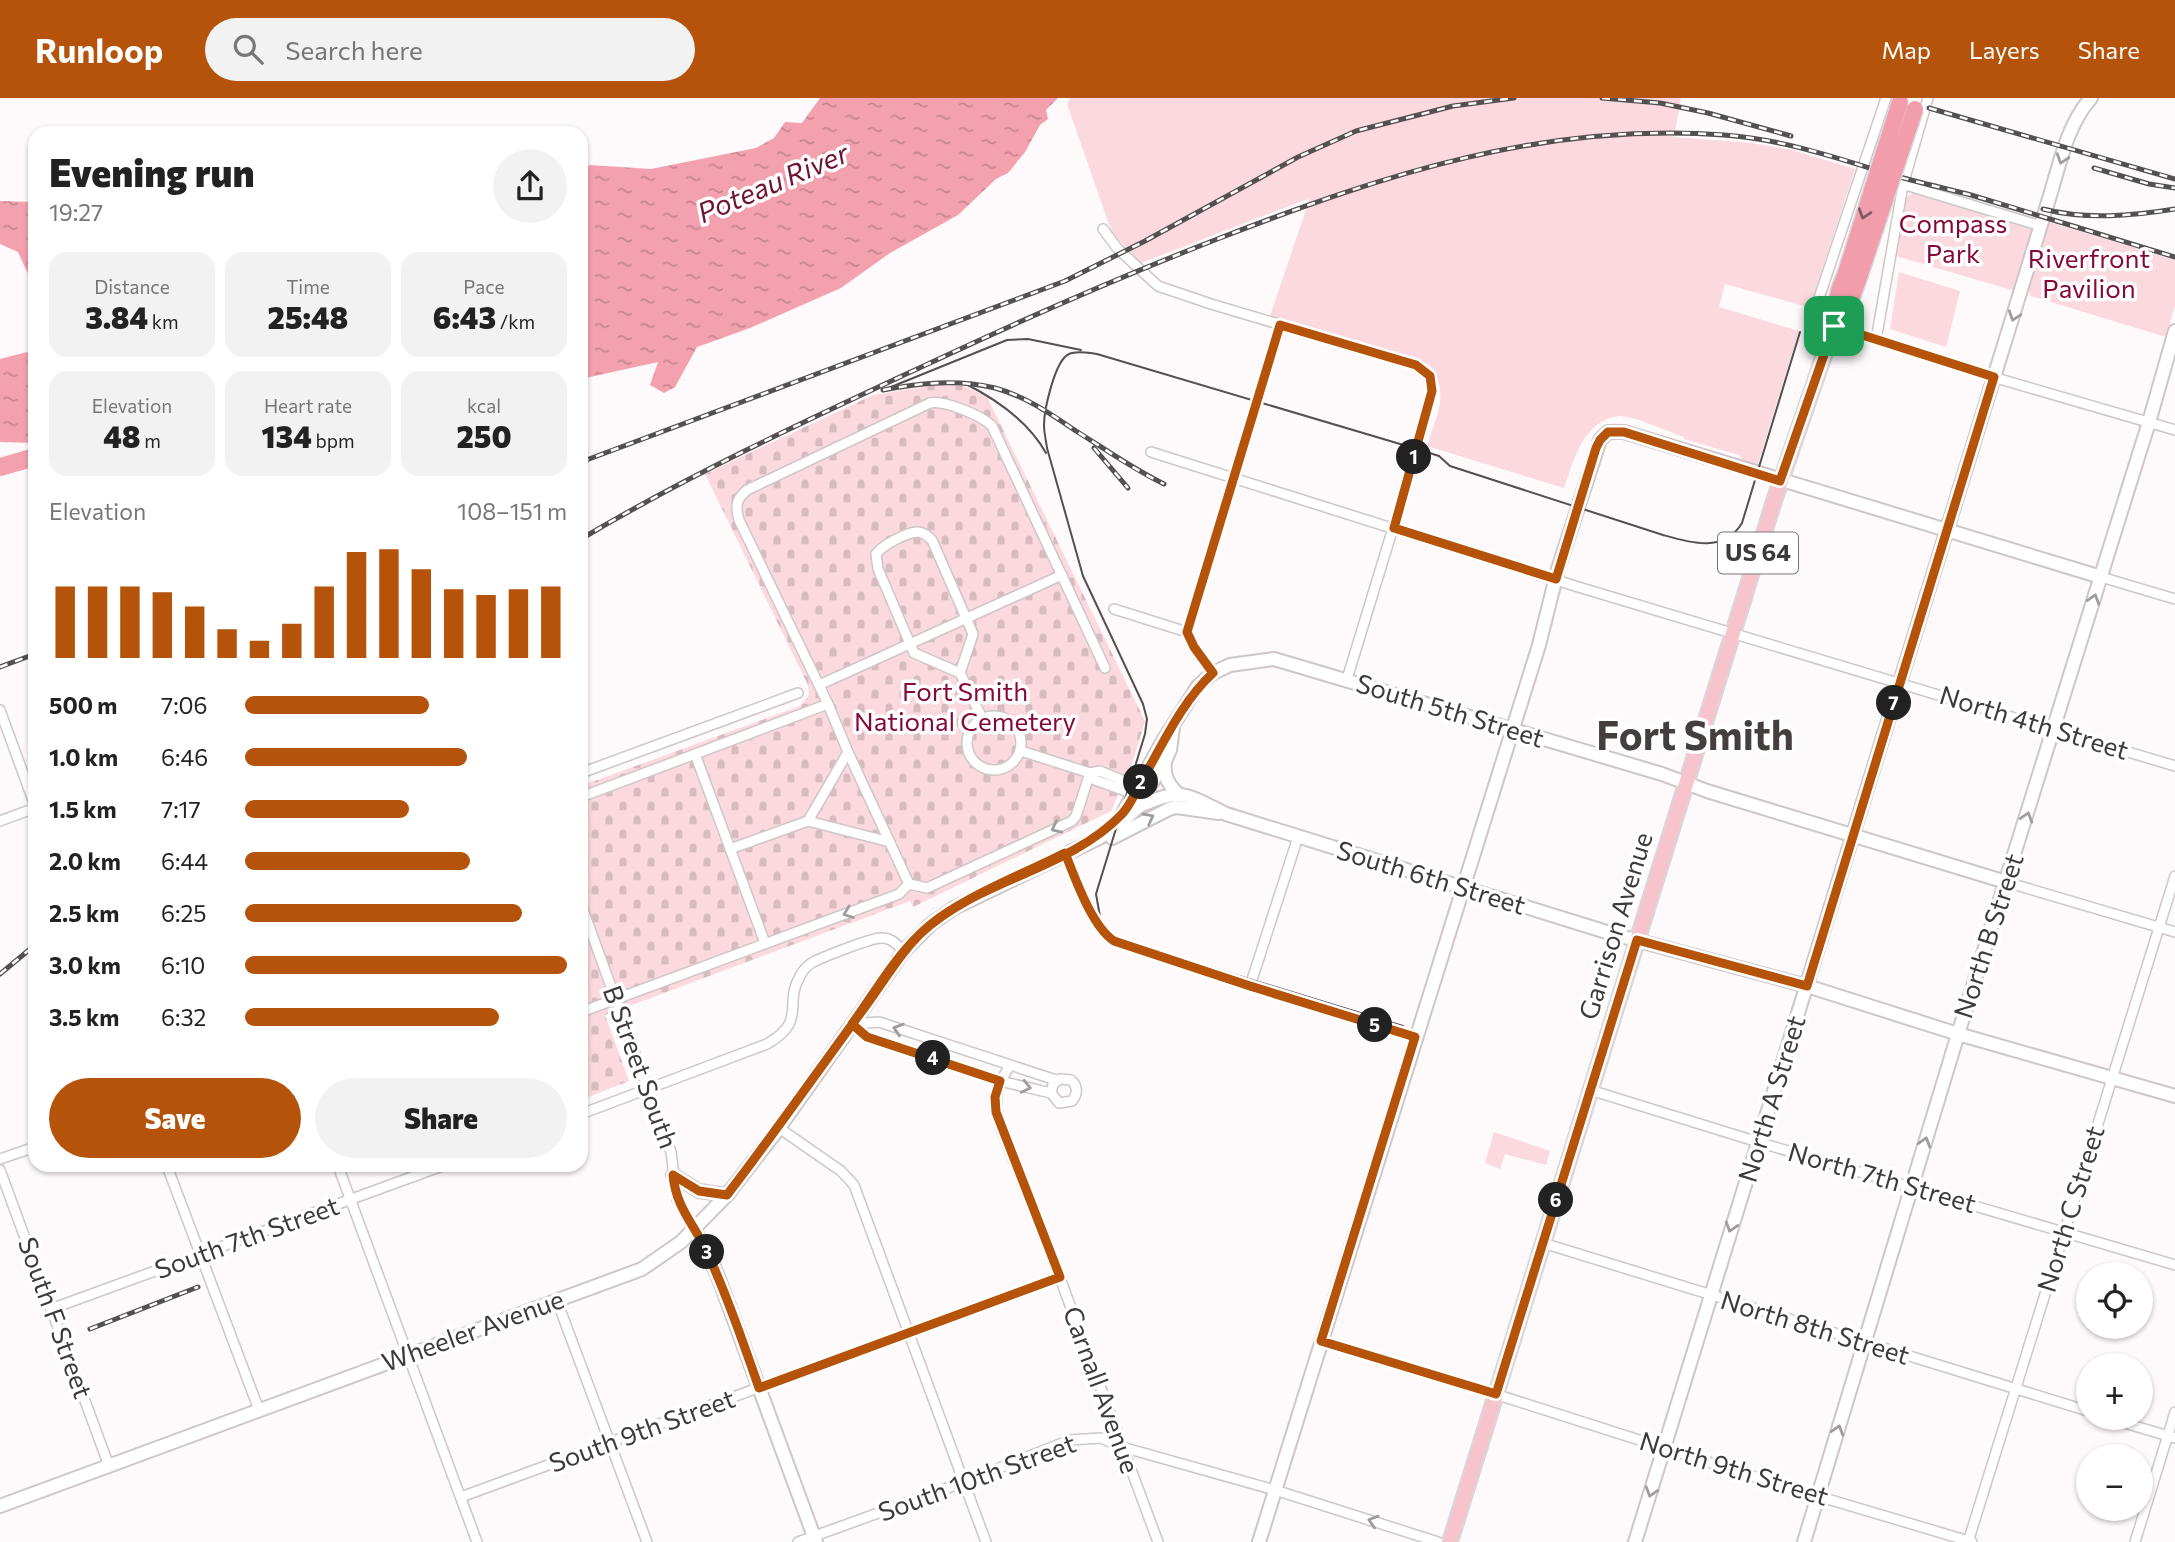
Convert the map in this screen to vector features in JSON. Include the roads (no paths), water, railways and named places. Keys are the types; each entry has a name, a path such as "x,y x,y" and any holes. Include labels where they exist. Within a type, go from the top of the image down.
{"highway":[{"name":"US 64","path":"1852,275 1901,98"},
{"name":"US 64","path":"1852,275 1918,98"},
{"name":"Garrison Avenue","path":"1834,326 1853,294 1852,275"}],"main road":[{"name":"Garrison Avenue","path":"1450,1542 1780,481 1834,326"}],"street":[{"path":"1886,98 1812,316 1876,340 2175,430"},
{"path":"1876,340 1903,184 1928,98"},
{"name":"North A Street","path":"1635,1542 2041,226 2072,129 2082,107 2091,98"},
{"path":"1862,172 2041,226"},
{"path":"1103,229 1121,253 1158,286 1416,365 1430,376 1432,391 1394,528 1347,680"},
{"path":"1088,842 1117,826 1137,808 1140,790 1164,739 1198,686 1213,673 1194,647 1187,632 1280,325"},
{"name":"North B Street","path":"1804,1542 2175,331"},
{"path":"909,884 828,704 739,520 737,502 747,490 930,403 945,404 986,420 992,426 1105,668"},
{"path":"1259,1542 1539,645 1556,579 1600,440 1608,432 1624,432 2175,599"},
{"name":"North 4th Street","path":"1151,452 1556,579 2175,766"},
{"path":"960,673 974,634 932,540 922,532 915,532 880,548 875,561 914,653 960,673 982,718"},
{"path":"819,685 1062,575"},
{"path":"1114,609 1187,632"},
{"name":"South 5th Street","path":"1213,673 1230,665 1274,659 2006,882"},
{"path":"588,770 798,693"},
{"path":"588,793 828,704"},
{"path":"0,710 28,788"},
{"path":"999,715 1012,722 1021,735 1021,751 1016,760 1006,768 989,770 977,764 971,757 967,741 971,727 982,718 999,715"},
{"path":"1123,814 1165,761 1170,750 1173,727"},
{"path":"1021,751 1090,773 1100,771 1140,790"},
{"path":"808,821 848,752"},
{"path":"695,754 765,943"},
{"path":"1165,761 1164,773 1167,782 1178,794"},
{"path":"909,884 927,888 1072,821 1090,773"},
{"name":"South 6th Street","path":"1140,790 1156,788 1178,794 1226,814 1462,888 1637,940 1807,986 1958,1034 2175,1096"},
{"path":"1088,842 1123,814 1161,796 1178,794"},
{"name":"South 6th Street","path":"904,951 944,914 1088,842 1099,844 1176,807 1226,814"},
{"path":"0,821 28,810"},
{"path":"730,849 808,821 877,841 890,842"},
{"path":"1250,986 1298,837"},
{"path":"1065,853 1098,924 1107,936 1125,946 1415,1037"},
{"name":"North C Street","path":"1970,1542 2175,876"},
{"path":"2006,882 2175,932"},
{"path":"588,1009 899,894 909,884"},
{"name":"B Street South","path":"588,924 671,1152 677,1199 706,1249 719,1279 815,1539"},
{"path":"588,1111 767,1044 777,1038 791,1022 796,984 800,975 815,961 877,938 890,939 904,951 852,1024"},
{"path":"879,1023 1056,1080 1064,1078 1074,1083 1077,1092 1069,1103 1059,1103 1051,1093 1000,1081 867,1037 852,1024 879,1023"},
{"name":"Wheeler Avenue","path":"0,1506 642,1269 681,1242 727,1195 779,1128 852,1024"},
{"name":"Carnall Avenue","path":"1010,1065 1000,1081 995,1097 996,1112 1158,1542"},
{"path":"1051,1093 1056,1080"},
{"name":"North 7th Street","path":"1590,1090 2175,1265"},
{"path":"779,1128 841,1171 854,1185 986,1542"},
{"path":"0,1159 28,1149"},
{"name":"South F Street","path":"0,1170 110,1466"},
{"path":"169,1172 259,1410"},
{"path":"340,1172 477,1542"},
{"name":"South 7th Street","path":"51,1308 426,1172"},
{"path":"673,1175 699,1191 727,1195"},
{"name":"North 8th Street","path":"1543,1243 2076,1407"},
{"name":"South 9th Street","path":"460,1497 1060,1277"},
{"path":"557,1301 647,1542"},
{"path":"1321,1341 1496,1394"},
{"name":"North 9th Street","path":"1496,1394 1970,1542"},
{"path":"2135,1542 2171,1437 2175,1412"},
{"path":"2148,1430 2171,1437"},
{"name":"South 10th Street","path":"798,1542 815,1539 1070,1440 1101,1438 1122,1447 1275,1490 1438,1542"}],"water":[{"path":"820,98 1058,98 1046,110 1048,119 1040,125 1025,152 1008,173 996,179 958,215 890,253 841,288 750,328 697,347 675,387 664,393 650,385 658,362 588,377 588,166 651,169 756,148 774,138 785,122 802,123"},
{"path":"0,201 28,202 28,274 18,252 0,244"},
{"path":"28,352 28,443 0,442 0,359"}],"waterway":[{"name":"Poteau River","path":"0,467 28,459"}],"tram line":[{"path":"1403,1026 1125,941 1112,934 1101,922 1096,894 1145,734 1147,719 1143,704 1083,576 1047,448 1044,418 1051,386 1059,366 1064,358 1072,353 1097,354 1439,456 1450,466 1663,535 1706,543 1726,539 1742,523 1800,332"},
{"path":"886,389 1007,340 1028,339 1081,350"},
{"path":"964,383 988,396 1021,421 1046,453"}],"railway":[{"path":"588,459 1065,281 1145,241 1298,157 1356,131 1453,106 1514,98"},
{"path":"1602,98 1660,103 1791,136"},
{"path":"1929,108 2175,179"},
{"path":"588,535 710,468 798,425 1002,330 1147,267 1343,193 1466,158 1529,145 1657,133 1724,135 1766,140 1971,195 2175,257"},
{"path":"2094,168 2149,184 2175,188"},
{"path":"2043,209 2076,215 2109,216 2175,209"},
{"path":"883,390 953,383 981,385 1006,391 1037,406 1164,484"},
{"path":"1094,448 1128,488"},
{"path":"0,667 28,657"},
{"path":"0,974 28,951"},
{"path":"90,1329 198,1287"}],"district":[{"name":"Fort Smith","path":"1695,736"}],"park label":[{"name":"Compass Park","path":"1953,239"},
{"name":"Riverfront Pavilion","path":"2089,274"},
{"name":"Fort Smith National Cemetery","path":"965,707"}]}
